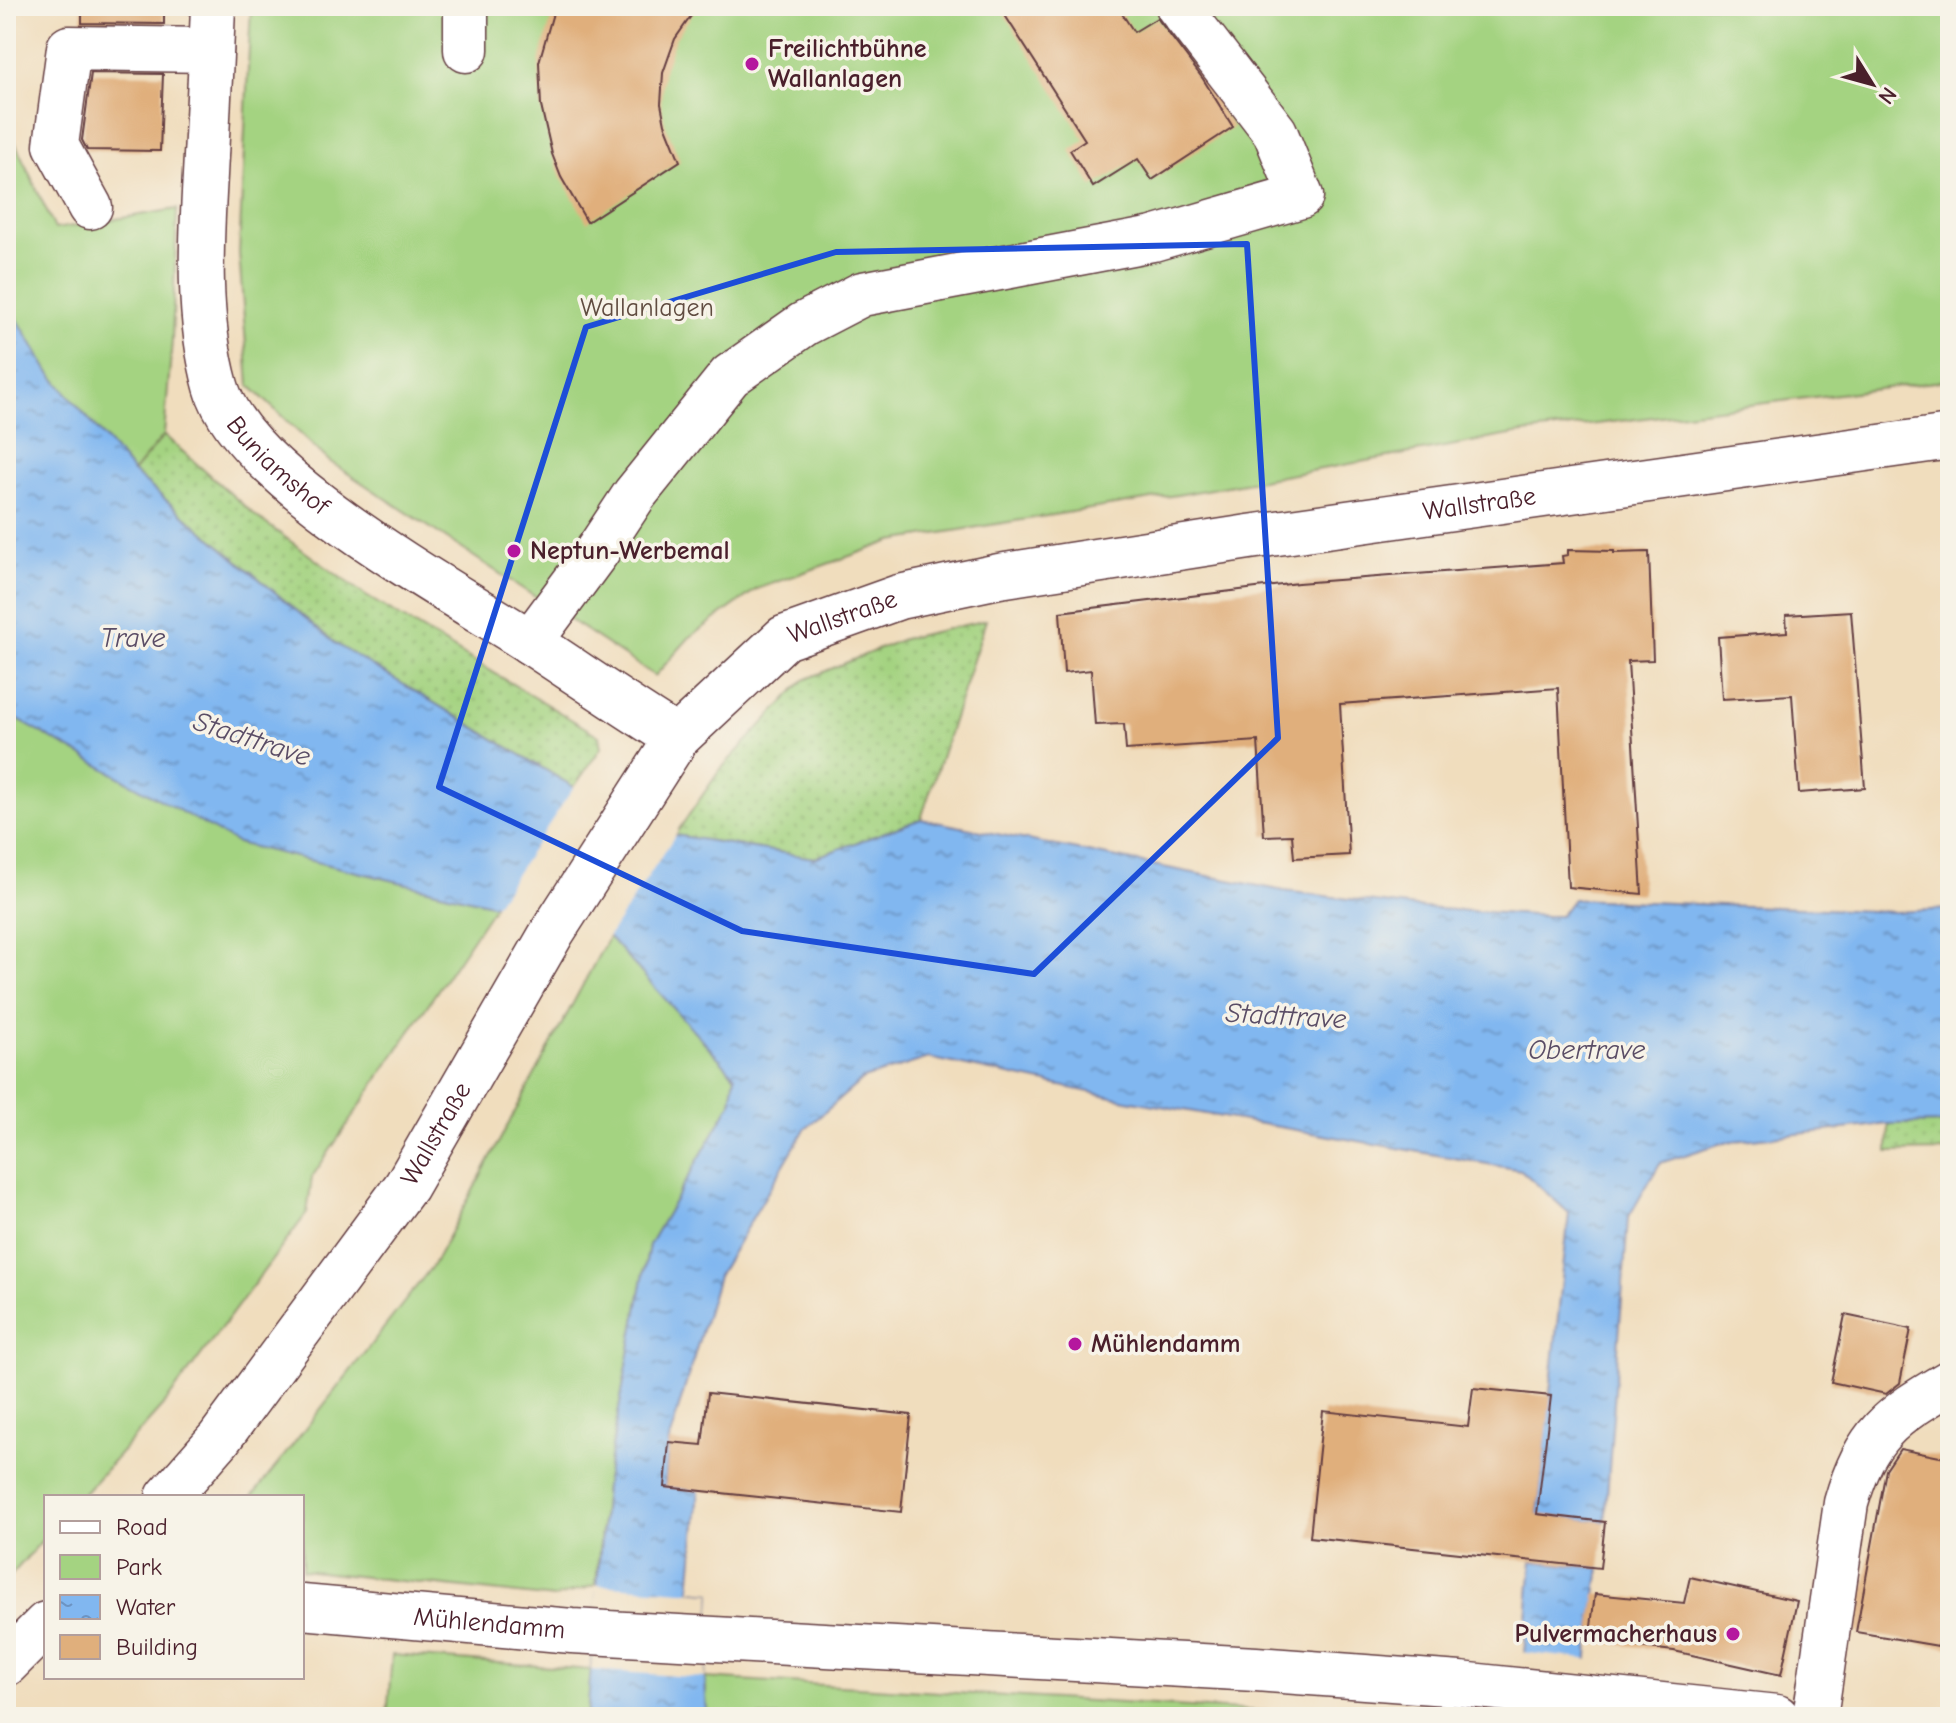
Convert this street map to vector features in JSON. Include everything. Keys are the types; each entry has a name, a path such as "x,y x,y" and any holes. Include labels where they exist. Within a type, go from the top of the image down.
{"main road":[{"name":"Buniamshof","path":"213,6 201,256 207,334 216,388 239,430 283,476 389,554 677,738"},
{"path":"466,6 466,50"},
{"path":"530,642 635,494 730,376 804,324 862,294 1153,239 1301,196 1275,132 1178,6"},
{"path":"90,207 56,145 69,48 211,50"},
{"name":"Wallstraße","path":"170,1495 219,1439 406,1186 553,931 677,738 784,638 899,597 999,576 1249,537 1950,437"},
{"path":"1815,1717 1846,1503 1855,1472 1872,1441 1904,1408 1950,1382"},
{"name":"Mühlendamm","path":"304,1607 593,1632 1256,1669 1507,1689 1777,1717"},
{"path":"6,1664 44,1626"}],"highlighted area":[{"path":"1247,244 1278,738 1034,974 742,931 439,787 586,327 836,252"}],"green space":[{"name":"Wallanlagen","path":"251,6 1950,6 1950,380 1516,434 1183,494 892,541 757,589 689,638 655,676 329,461 249,385 239,253"},
{"path":"6,123 55,229 177,209 172,341 164,435 133,472 49,372 6,300"},
{"path":"164,435 257,517 366,596 599,736 601,748 574,787 336,644 133,472"},
{"path":"986,620 921,819 814,858 675,835 720,770 804,680 903,639"},
{"path":"6,713 238,843 495,905 312,1177 307,1213 166,1402 83,1495 44,1495 44,1538 6,1581"},
{"path":"609,936 735,1076 731,1103 649,1245 605,1486 596,1585 554,1598 304,1570 304,1495 254,1495 433,1265"},
{"path":"1950,1123 1950,1151 1888,1152 1889,1124"},
{"path":"392,1655 591,1670 587,1717 387,1717"},
{"path":"705,1678 1358,1717 707,1717"}],"water":[{"path":"6,300 49,372 133,472 336,644 574,787 675,835 814,858 921,819 1284,891 1423,908 1547,916 1560,916 1573,899 1896,912 1950,909 1950,1123 1889,1124 1725,1142 1660,1163 1628,1218 1605,1522 1537,1515 1569,1213 1521,1170 1127,1100 929,1058 863,1079 805,1129 718,1276 669,1441 665,1486 699,1490 690,1591 711,1593 705,1678 707,1717 587,1717 605,1486 649,1245 731,1103 735,1076 608,936 495,905 237,843 6,713"},
{"path":"1532,1561 1600,1568 1589,1641 1584,1717 1513,1717 1524,1653"}],"pier":[{"path":"576,784 678,831 606,940 493,908"},
{"path":"596,1585 711,1593 705,1678 591,1670"},
{"path":"1520,1652 1592,1660 1588,1717 1509,1717"}],"building":[{"path":"82,6 164,6 164,24 82,23"},
{"path":"555,6 698,6 675,39 663,73 661,104 665,124 680,161 587,222 561,177 552,154 541,106 539,62"},
{"path":"999,6 1117,6 1134,32 1157,18 1203,79 1233,127 1152,180 1138,159 1093,187 1070,150 1085,140"},
{"path":"91,73 163,74 160,151 87,150 82,140"},
{"path":"1568,550 1649,552 1653,660 1628,661 1642,894 1568,887 1558,688 1340,704 1349,855 1294,858 1292,835 1264,836 1258,741 1126,750 1124,724 1095,725 1091,670 1064,673 1060,612 1298,583 1563,563 1562,556 1568,555"},
{"path":"1851,611 1865,788 1799,793 1792,695 1722,699 1718,637 1787,632 1786,615"},
{"path":"1845,1315 1911,1329 1900,1383 1886,1394 1831,1382"},
{"path":"1473,1388 1551,1396 1537,1514 1605,1522 1600,1568 1310,1537 1323,1411 1468,1427"},
{"path":"708,1393 911,1415 901,1512 665,1487 669,1442 702,1445"},
{"path":"1900,1449 1950,1459 1950,1648 1856,1632 1886,1470"},
{"name":"Pulvermacherhaus","path":"1690,1577 1797,1601 1781,1675 1674,1651 1589,1641 1595,1594 1684,1603"}],"place":[{"name":"Freilichtbühne Wallanlagen","path":"752,64"},
{"name":"Neptun-Werbemal","path":"514,551"},
{"name":"Mühlendamm","path":"1075,1344"},
{"name":"Pulvermacherhaus","path":"1733,1634"}],"water label":[{"name":"Trave","path":"133,638"},
{"name":"Stadttrave","path":"252,739"},
{"name":"Stadttrave","path":"1286,1016"},
{"name":"Obertrave","path":"1587,1050"}]}
